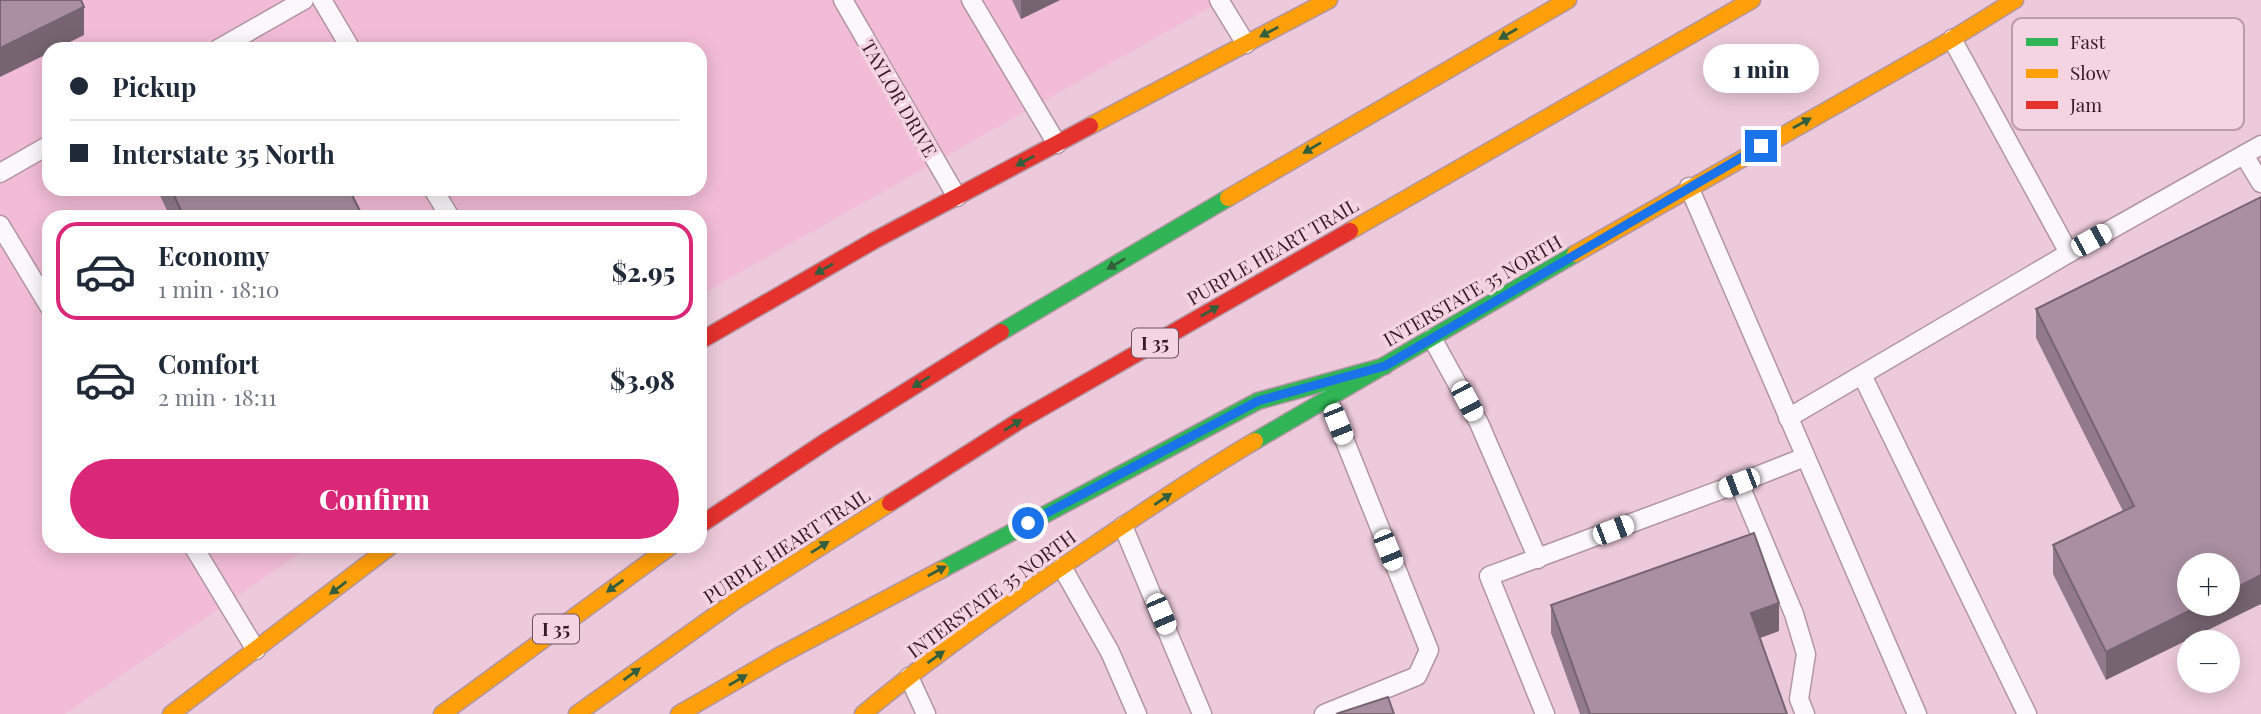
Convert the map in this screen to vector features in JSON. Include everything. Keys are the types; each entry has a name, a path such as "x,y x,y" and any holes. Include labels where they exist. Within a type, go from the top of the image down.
{"main road":[{"path":"707,337 875,240 1329,0"},
{"path":"707,520 984,342 1568,0"},
{"name":"PURPLE HEART TRAIL","path":"577,714 735,601 1019,421 1752,0"},
{"name":"INTERSTATE 35 NORTH","path":"863,714 909,677 1062,567 1215,464 1689,187 1952,39 2015,0"},
{"path":"1342,130 1440,57"},
{"path":"679,714 779,656 1258,401 1385,366"},
{"path":"171,714 382,553"},
{"name":"I 35","path":"442,714 661,553"}],"lane":[{"path":"230,42 304,0"},
{"path":"323,0 347,42"},
{"name":"TAYLOR DRIVE","path":"843,0 957,197"},
{"path":"971,0 1057,144"},
{"path":"1219,0 1246,44"},
{"path":"1952,39 2069,253"},
{"path":"1788,418 2069,253 2261,145"},
{"path":"0,173 42,149"},
{"path":"2244,155 2261,183"},
{"path":"1689,187 1917,714"},
{"path":"0,225 42,294"},
{"path":"1432,338 1479,423 1538,559"},
{"path":"1862,375 2026,714"},
{"path":"1324,714 1417,676 1429,650 1328,399"},
{"path":"1545,714 1489,576 1805,457"},
{"path":"1739,483 1794,614 1806,654 1799,699 1805,714"},
{"path":"1123,526 1202,714"},
{"path":"197,553 256,650"},
{"path":"1062,567 1110,652 1137,714"},
{"path":"909,677 926,714"}],"shaded area":[{"path":"0,0 1223,0 707,291 707,210 42,210 42,553 301,553 65,714 0,714"}],"building":[{"path":"0,0 81,0 84,7 0,48"},
{"path":"174,196 352,196 360,210 181,210"},
{"path":"2261,197 2261,575 2240,586 2240,553 2177,553 2179,616 2106,652 2053,545 2134,506 2036,309"},
{"path":"1754,533 1779,603 1751,613 1787,714 1590,714 1551,605"},
{"path":"1388,697 1394,714 1336,714"}],"traffic: fast":[{"path":"1001,332 1228,198"},
{"path":"1255,441 1575,254"},
{"path":"941,570 1258,401 1385,366"}],"traffic: slow":[{"path":"1090,126 1329,0"},
{"path":"1228,198 1568,0"},
{"path":"1350,231 1752,0"},
{"path":"1575,254 1952,39 2015,0"},
{"path":"863,714 1007,604 1175,491 1255,441"},
{"path":"577,714 735,601 890,503"},
{"path":"171,714 382,553"},
{"path":"442,714 661,553"},
{"path":"679,714 779,656 941,570"}],"traffic: jam":[{"path":"707,337 875,240 1090,126"},
{"path":"890,503 1019,421 1350,231"},
{"path":"707,520 828,440 1001,332"}],"route":[{"path":"1028,523 1258,401 1385,366 1761,146"}]}
